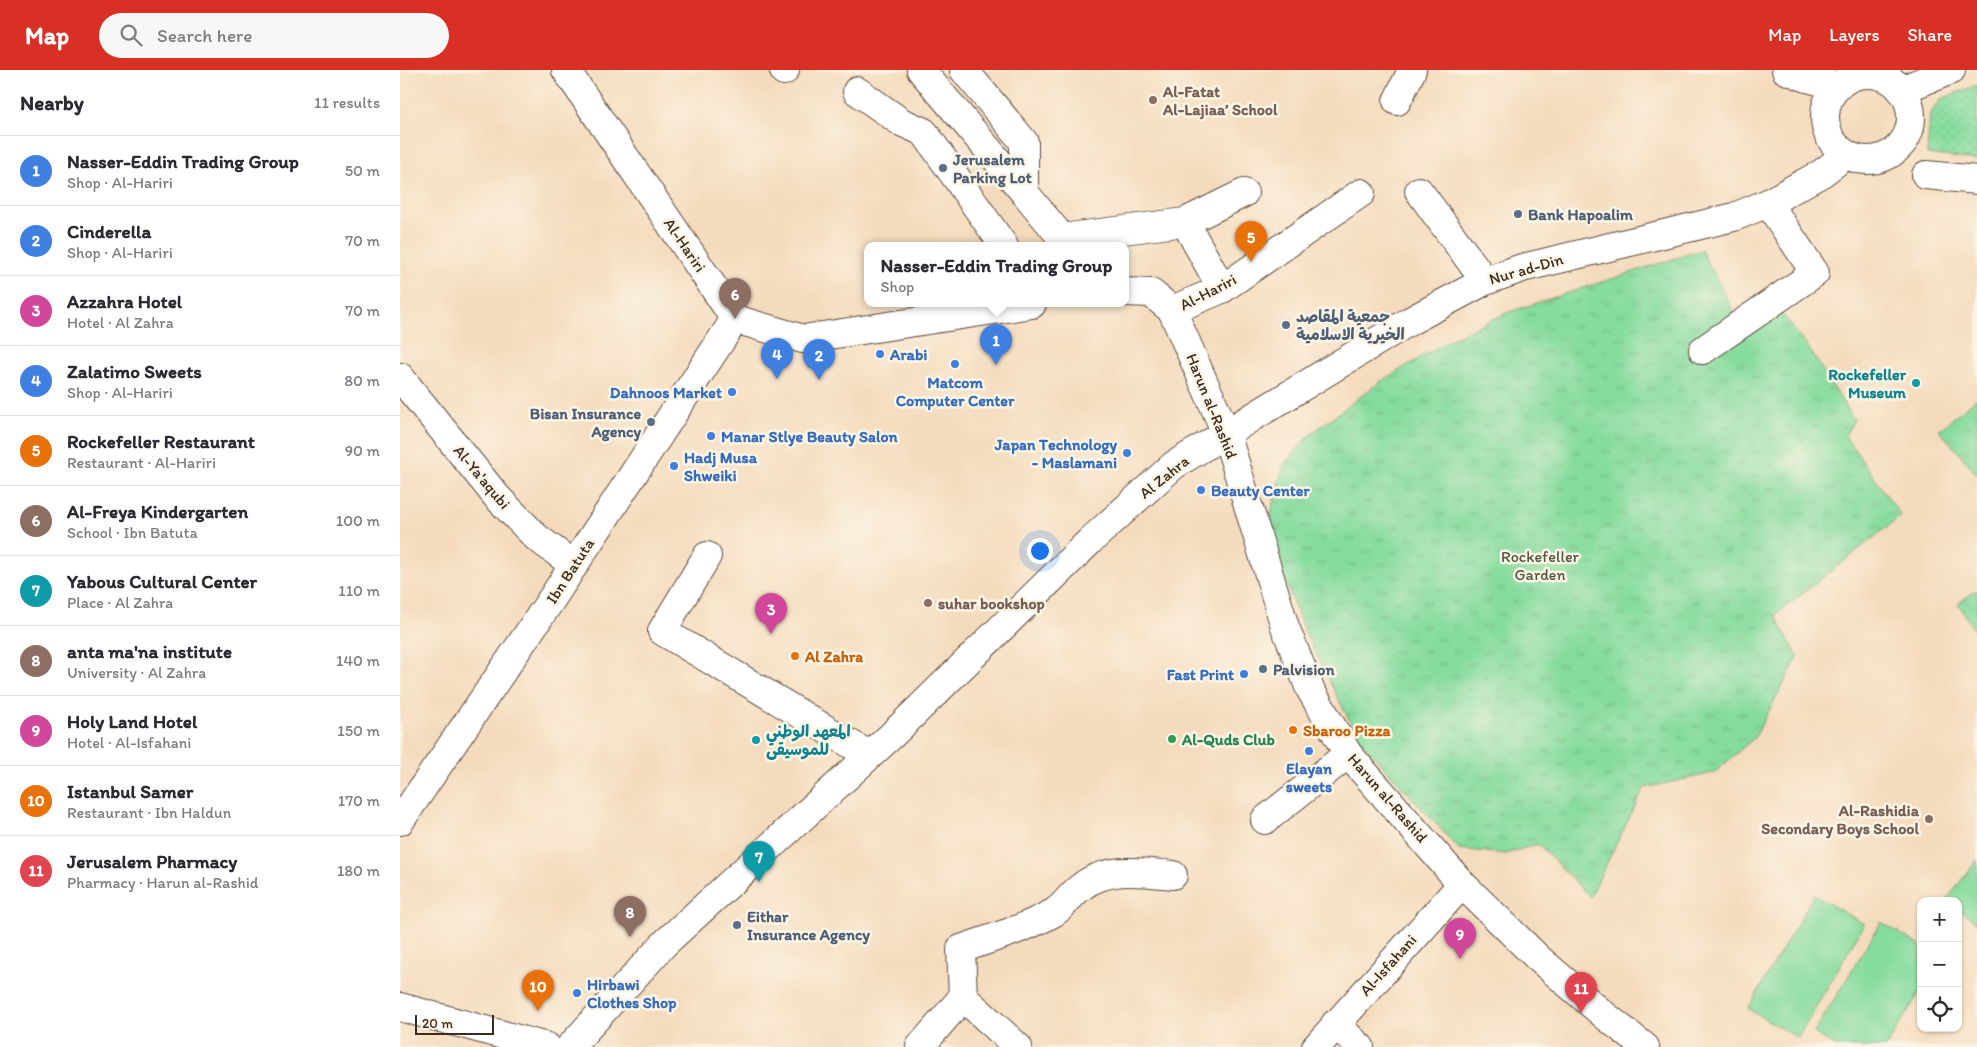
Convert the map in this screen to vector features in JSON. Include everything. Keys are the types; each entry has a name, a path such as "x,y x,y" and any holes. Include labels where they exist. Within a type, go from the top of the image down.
{"street":[{"name":"Al-Hariri","path":"566,70 735,319"},
{"path":"921,70 1062,238 1185,222 1244,193"},
{"path":"964,70 1024,142 1024,192"},
{"path":"1398,101 1412,70"},
{"path":"1786,70 1838,86"},
{"path":"1901,90 1951,70"},
{"path":"1861,74 1876,74 1890,80 1901,90 1909,105 1911,120 1907,135 1899,147 1890,154 1876,160 1861,160 1846,155 1832,141 1826,128 1825,113 1829,98 1838,86 1847,79 1861,74"},
{"path":"857,91 901,122 924,132 1001,242"},
{"name":"Nur ad-Din","path":"1226,433 1417,317 1485,281 1522,268 1734,217 1768,203 1822,173 1846,155"},
{"path":"1926,175 1977,180"},
{"path":"1419,191 1485,281"},
{"name":"Al-Hariri","path":"1129,292 1151,293 1172,310 1222,288 1361,193"},
{"path":"1703,350 1815,273 1768,203"},
{"path":"1185,222 1222,288"},
{"path":"735,319 804,339 1012,307"},
{"name":"Harun al-Rashid","path":"1172,310 1226,433 1259,547 1285,627 1310,689 1348,754 1462,884 1538,958 1602,1014 1646,1047"},
{"name":"Ibn Batuta","path":"400,821 574,565 735,319"},
{"name":"Al-Ya'aqubi","path":"400,377 497,497 536,537 574,565"},
{"name":"Al Zahra","path":"570,1047 664,944 869,756 1090,541 1167,471 1226,433"},
{"path":"707,556 662,631 869,756"},
{"path":"1265,820 1348,754"},
{"path":"920,1047 963,996 961,949 1032,925 1057,912 1080,887 1100,875 1132,871 1173,875"},
{"name":"Al-Isfahani","path":"1316,1047 1462,884"},
{"path":"963,996 1018,1047"},
{"path":"400,1007 547,1047"},
{"path":"1335,1024 1360,1047"}],"green space":[{"path":"1977,85 1977,160 1927,154 1930,114 1941,99"},
{"name":"Rockefeller Garden","path":"1701,250 1744,331 1778,309 1806,344 1854,420 1845,436 1901,516 1775,615 1798,657 1755,737 1714,773 1644,788 1590,897 1538,844 1505,854 1459,849 1363,744 1305,632 1279,566 1271,515 1275,492 1285,463 1311,434 1380,382 1453,338 1506,313"},
{"path":"1977,398 1977,474 1939,430"},
{"path":"1977,590 1977,635 1958,603"},
{"path":"1977,860 1977,923 1962,911 1962,897 1949,897"},
{"path":"1814,895 1864,924 1798,1038 1748,1009"},
{"path":"1881,922 1917,944 1917,997 1886,1047 1837,1047 1814,1033"}],"place":[{"name":"Al-Fatat Al-Lajiaa’ School","path":"1153,100"},
{"name":"Jerusalem Parking Lot","path":"943,168"},
{"name":"Bank Hapoalim","path":"1518,214"},
{"name":"Rockefeller Restaurant","path":"1251,262"},
{"name":"Al-Freya Kindergarten","path":"735,319"},
{"name":"جمعية المقاصد الخيرية الاسلامية","path":"1286,325"},
{"name":"Arabi","path":"880,354"},
{"name":"Matcom Computer Center","path":"955,364"},
{"name":"Nasser-Eddin Trading Group","path":"996,365"},
{"name":"Zalatimo Sweets","path":"777,379"},
{"name":"Cinderella","path":"819,380"},
{"name":"Rockefeller Museum","path":"1916,383"},
{"name":"Dahnoos Market","path":"732,392"},
{"name":"Bisan Insurance Agency","path":"651,422"},
{"name":"Manar Stlye Beauty Salon","path":"711,436"},
{"name":"Japan Technology - Maslamani","path":"1127,453"},
{"name":"Hadj Musa Shweiki","path":"674,466"},
{"name":"Beauty Center","path":"1201,490"},
{"name":"suhar bookshop","path":"928,603"},
{"name":"Azzahra Hotel","path":"771,634"},
{"name":"Al Zahra","path":"795,656"},
{"name":"Palvision","path":"1263,669"},
{"name":"Fast Print","path":"1244,674"},
{"name":"Sbaroo Pizza","path":"1293,730"},
{"name":"Al-Quds Club","path":"1172,739"},
{"name":"المعهد الوطني للموسيقى","path":"756,740"},
{"name":"Elayan sweets","path":"1309,751"},
{"name":"Al-Rashidia Secondary Boys School","path":"1929,819"},
{"name":"Yabous Cultural Center","path":"759,882"},
{"name":"Eithar Insurance Agency","path":"737,925"},
{"name":"anta ma'na institute","path":"630,937"},
{"name":"Holy Land Hotel","path":"1460,959"},
{"name":"Hirbawi Clothes Shop","path":"577,993"},
{"name":"Istanbul Samer","path":"538,1011"},
{"name":"Jerusalem Pharmacy","path":"1581,1013"}]}
